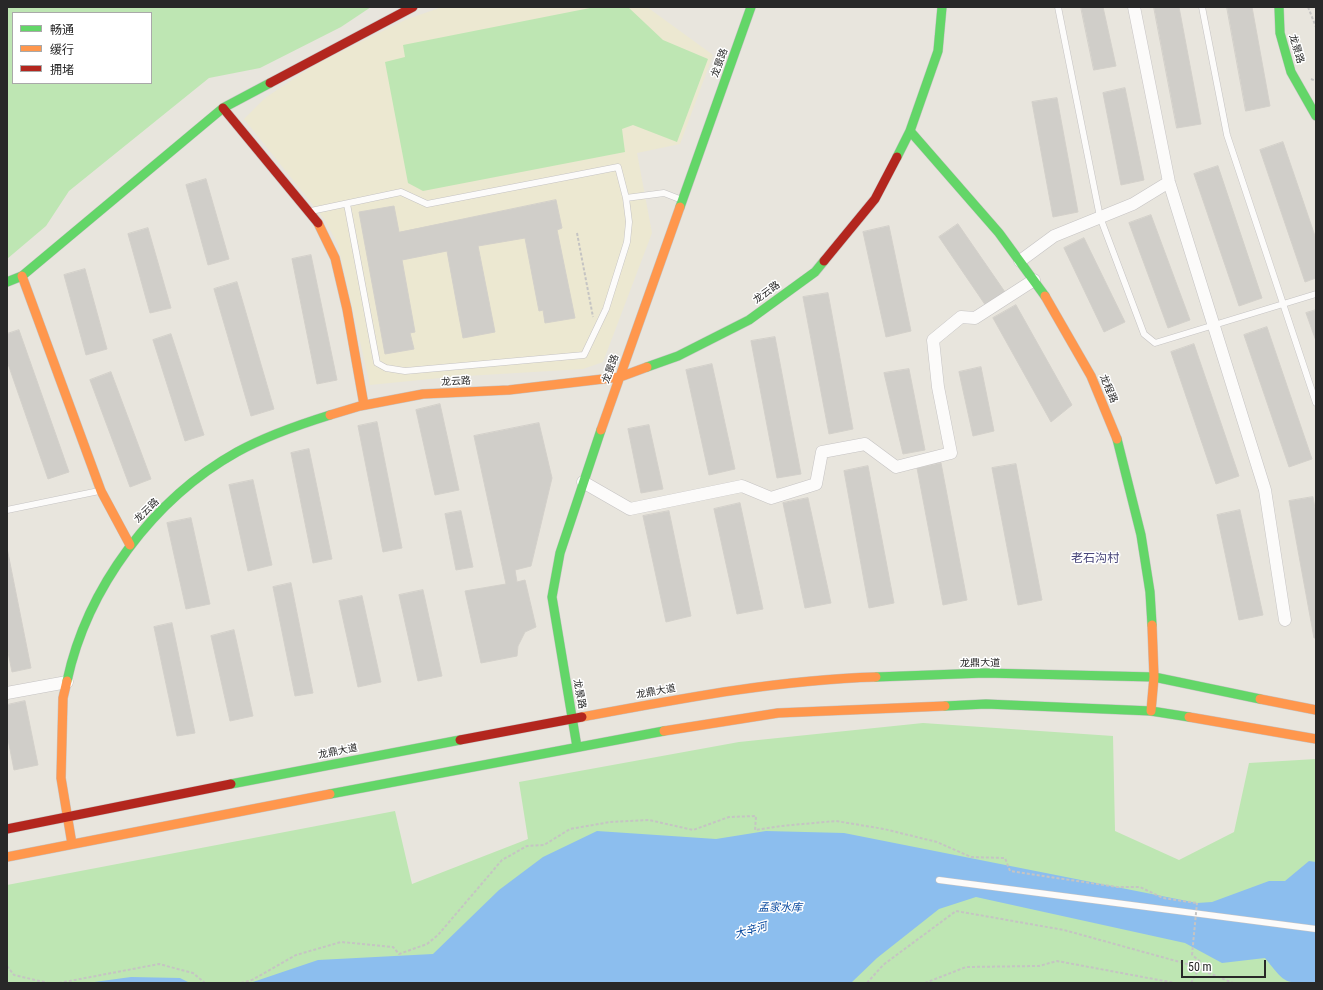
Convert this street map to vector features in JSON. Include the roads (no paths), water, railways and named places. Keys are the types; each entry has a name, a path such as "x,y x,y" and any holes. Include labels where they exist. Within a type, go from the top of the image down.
{"street":[{"path":"7,282 22,276 223,108 412,7"},
{"name":"龙景路","path":"577,747 558,641 552,597 560,553 583,482 751,7"},
{"name":"龙云路","path":"72,844 61,778 61,744 63,698 72,657 88,619 113,570 130,545 146,526 194,481 237,452 296,426 364,405 423,394 509,390 620,378 678,356 749,320 815,272 875,199 910,131 938,51 942,7"},
{"path":"1134,7 1170,182 1264,490 1285,620"},
{"name":"龙景路","path":"1279,7 1280,33 1291,72 1316,116"},
{"path":"223,108 316,219 335,258 347,309 364,405"},
{"name":"龙程路","path":"910,131 999,233 1020,261 1050,302 1091,376 1119,445 1141,535 1150,592 1154,677 1151,710"},
{"path":"1020,261 1054,236 1100,216 1133,204 1170,182"},
{"path":"22,276 101,491 130,545"},
{"path":"583,482 630,509 742,486 771,498 816,484 822,452 866,444 896,467 951,453 938,387 933,340 961,316 975,318 1034,280"},
{"name":"龙鼎大道","path":"7,829 573,718 708,694 832,678 985,673 1154,677 1316,710"},
{"path":"7,693 67,682"},
{"path":"7,857 637,735 778,713 986,704 1151,710 1316,739"}],"lane":[{"path":"1058,7 1100,216 1144,334 1155,343 1316,294"},
{"path":"1202,7 1227,135 1316,403"},
{"path":"310,211 401,192 427,204 618,167 626,198 629,222 627,242 606,309 584,355 405,371 386,368 377,363 347,204"},
{"path":"626,198 664,193 683,200"},
{"path":"7,510 101,491"},
{"path":"939,880 1316,929"}],"water":[{"name":"孟家水库","path":"597,831 716,839 766,831 844,833 1197,903 1212,902 1269,881 1285,881 1309,861 1316,862 1316,983 1297,983 1286,980 1277,973 1265,958 1222,963 1185,943 976,897 939,909 877,958 851,983 250,983 318,960 433,954 499,890 543,857"},
{"path":"131,977 180,978 190,983 87,983"}],"district":[{"name":"老石沟村","path":"1095,559"}],"water label":[{"name":"大辛河","path":"751,931"}]}
